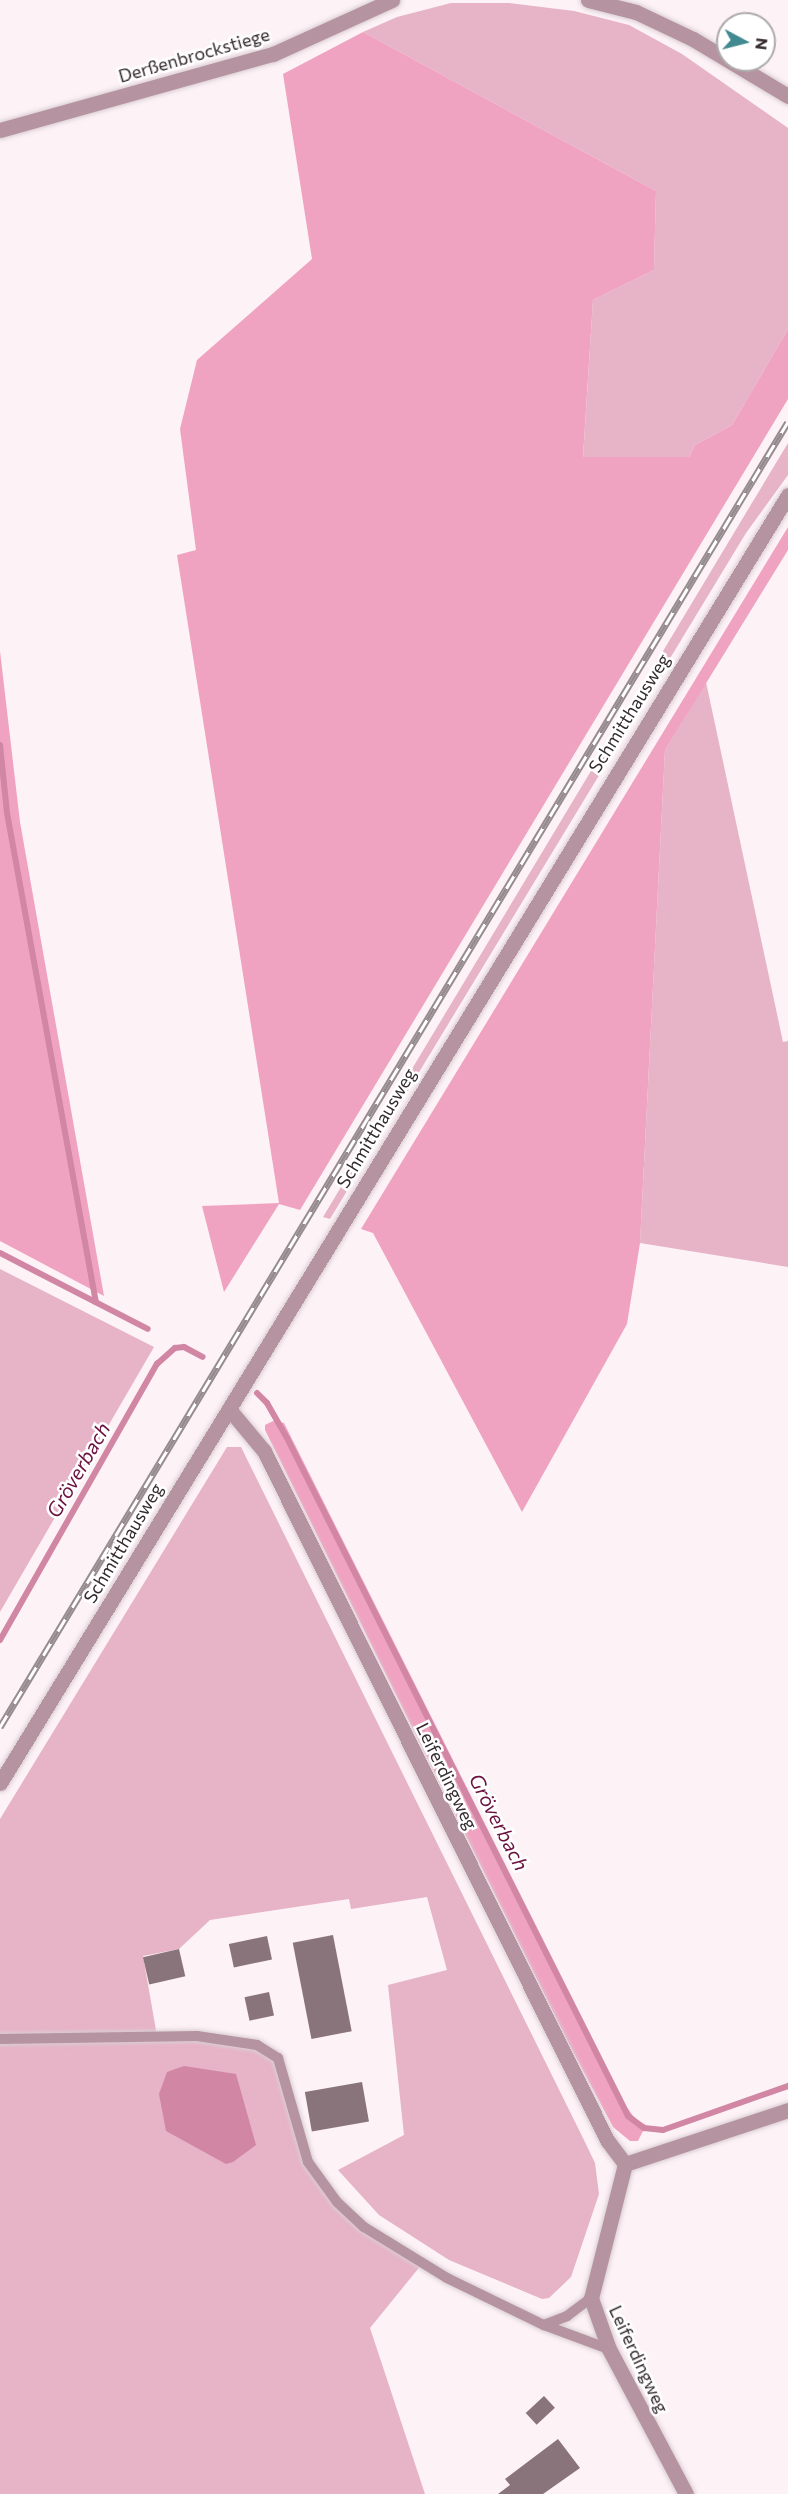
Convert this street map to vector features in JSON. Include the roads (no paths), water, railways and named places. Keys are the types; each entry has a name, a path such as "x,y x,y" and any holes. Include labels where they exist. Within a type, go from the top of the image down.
{"street":[{"name":"Derßenbrockstiege","path":"0,130 273,54 392,0"},
{"path":"588,0 636,12 693,39 788,96"},
{"name":"Schmitthausweg","path":"0,1783 788,495"},
{"name":"Leiferdingweg","path":"230,1409 264,1451 608,2140 625,2164 591,2298 609,2349 686,2494"},
{"path":"625,2164 788,2110"}],"lane":[{"path":"0,2038 197,2036 257,2045 278,2058 308,2162 337,2202 364,2227 406,2255 544,2325 609,2349"},
{"path":"544,2325 567,2316 591,2298"}],"waterway":[{"path":"0,745 7,813 96,1302"},
{"name":"Gröverbach","path":"0,1253 148,1329"},
{"name":"Gröverbach","path":"0,1640 157,1364 175,1348 184,1347 203,1357"},
{"name":"Gröverbach","path":"257,1393 267,1403 287,1438 628,2116 644,2128 663,2130 788,2086"}],"railway":[{"path":"0,1727 788,422"}]}
